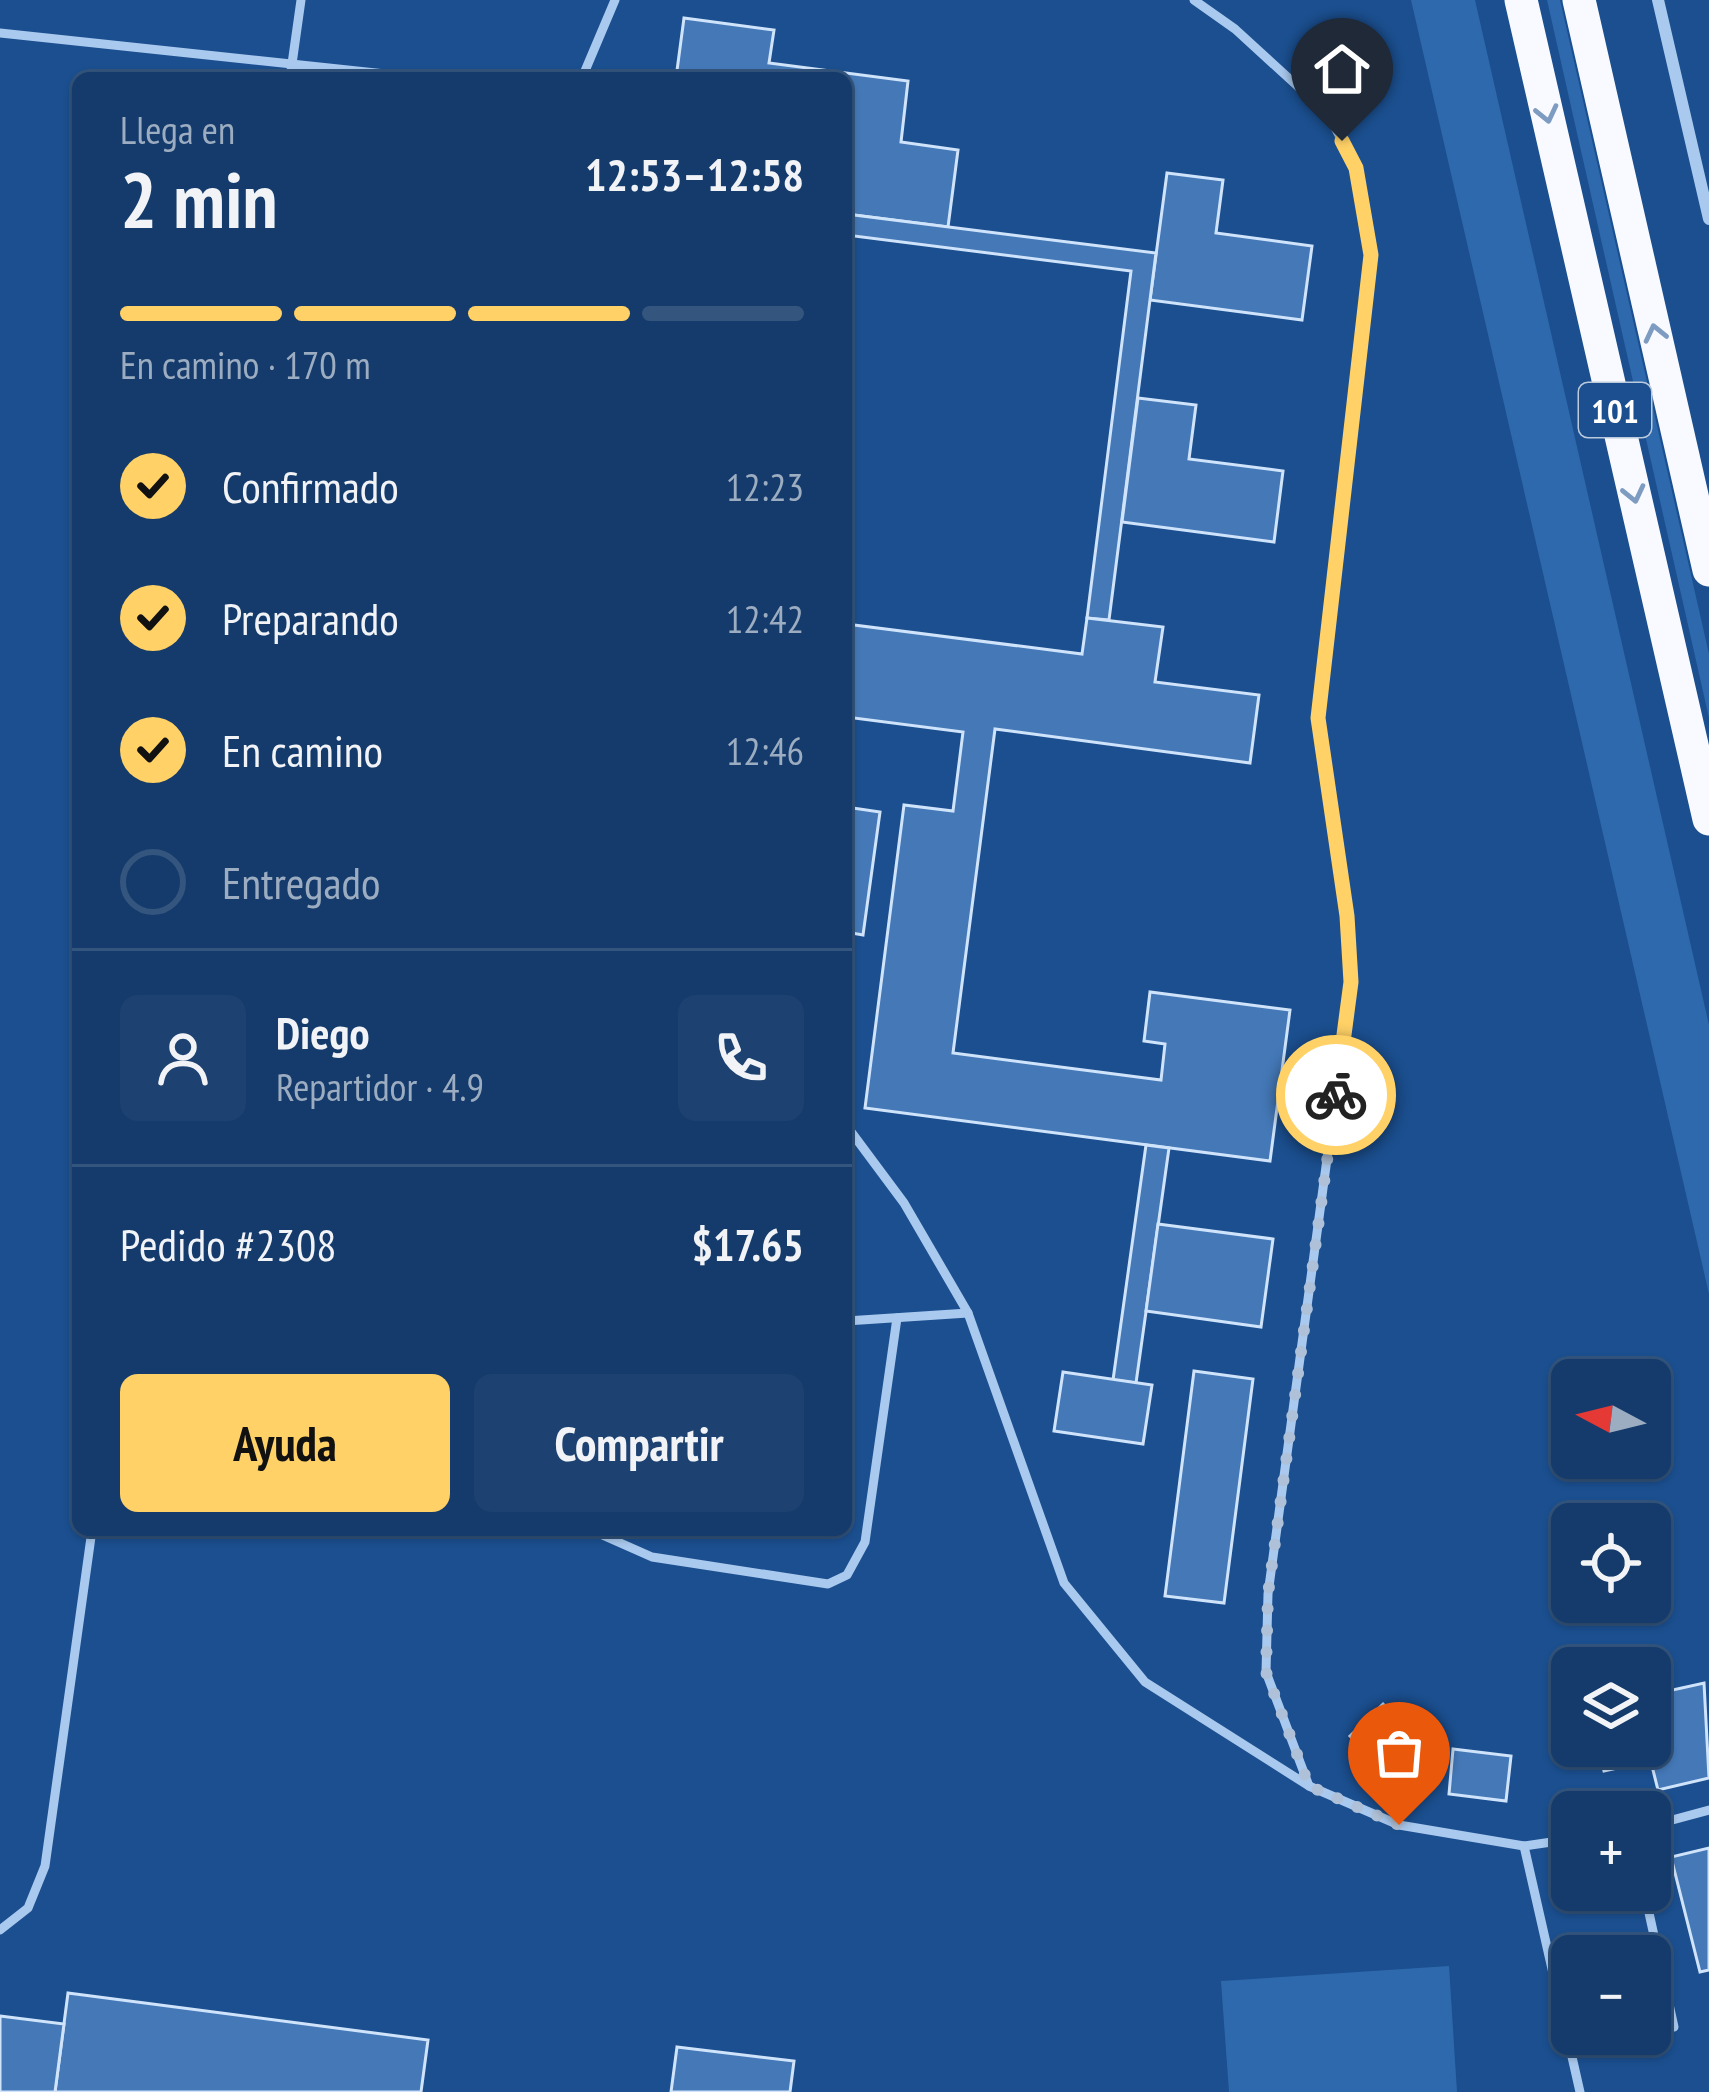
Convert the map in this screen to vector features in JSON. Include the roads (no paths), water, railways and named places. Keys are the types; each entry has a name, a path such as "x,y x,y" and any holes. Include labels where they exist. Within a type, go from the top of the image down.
{"highway":[{"name":"101","path":"1521,0 1709,819"},
{"name":"101","path":"1579,0 1709,570"}],"street":[{"path":"1658,0 1709,219"}],"lane":[{"path":"0,33 291,72 301,0"},
{"path":"584,72 614,0"},
{"path":"1194,0 1235,29 1328,114 1356,168 1371,255 1318,718 1347,916 1351,982 1268,1594 1266,1672 1309,1786"},
{"path":"852,1133 904,1203 968,1313 1064,1583 1145,1682 1309,1786 1399,1825 1524,1846 1551,1842"},
{"path":"852,1321 968,1313"},
{"path":"605,1536 652,1557 828,1584 847,1575 865,1543 897,1318"},
{"path":"0,1930 28,1908 45,1866 91,1536"},
{"path":"1671,1820 1709,1810"},
{"path":"1524,1846 1580,2092"},
{"path":"1649,1911 1675,2027"}]}
